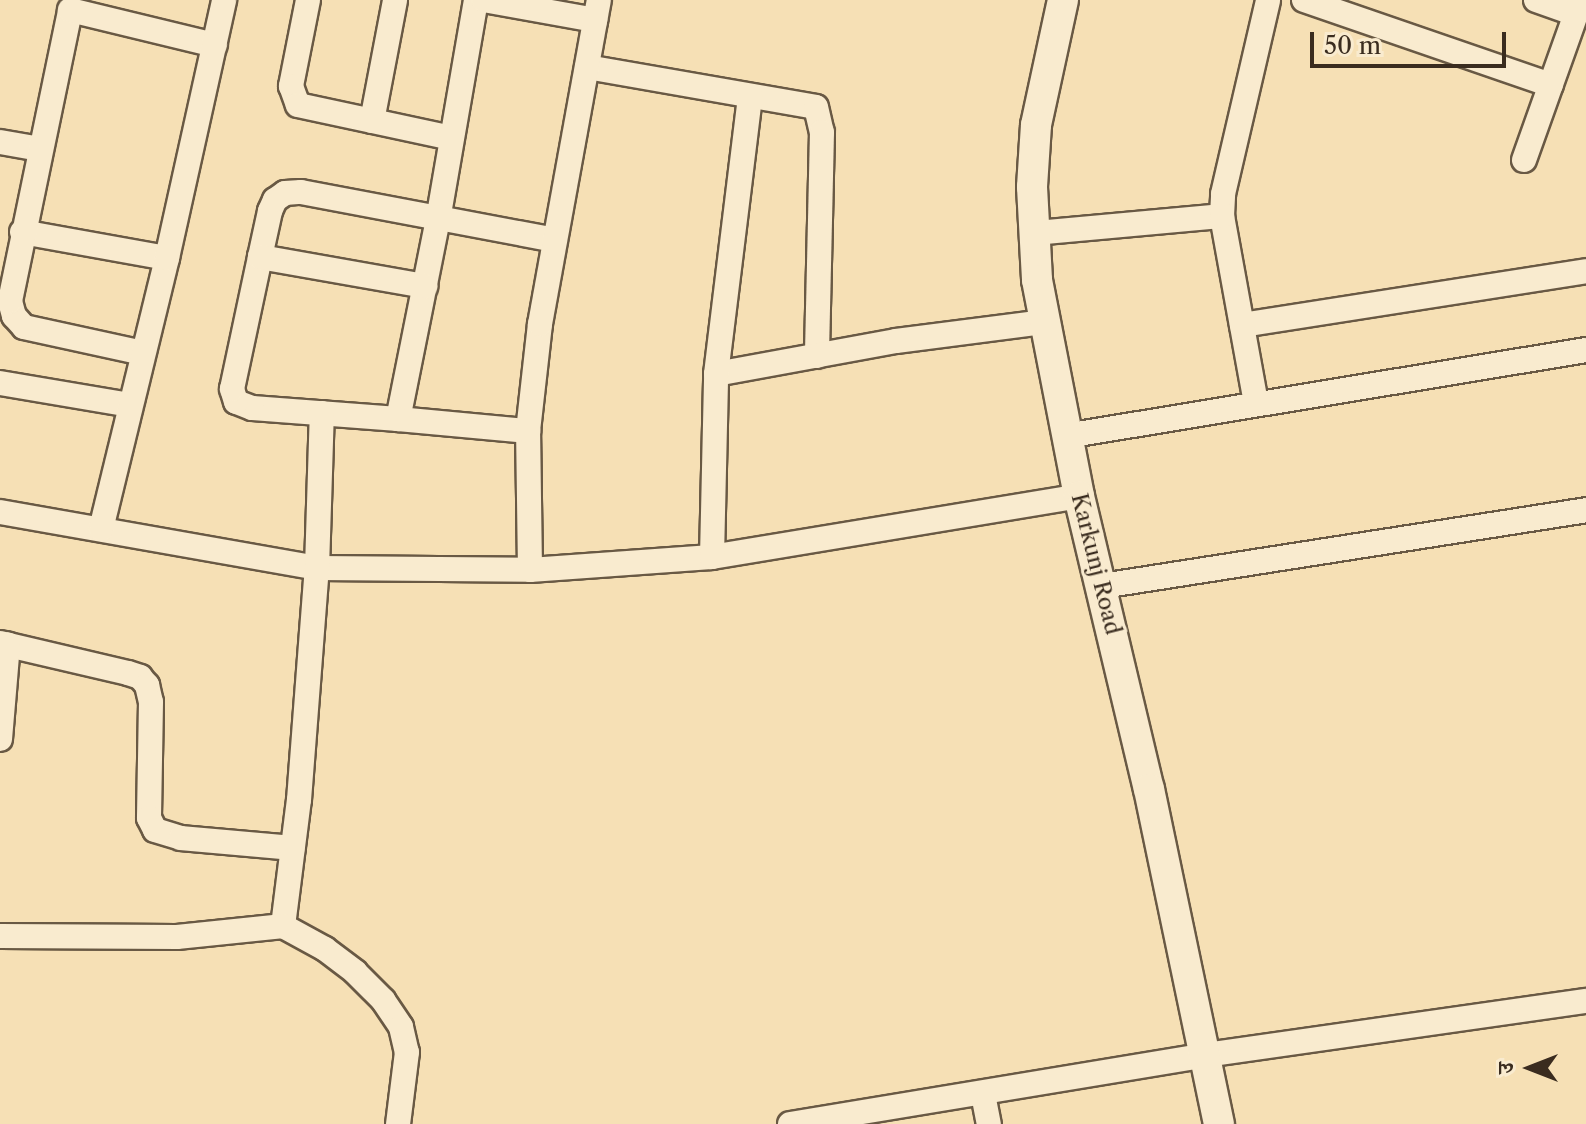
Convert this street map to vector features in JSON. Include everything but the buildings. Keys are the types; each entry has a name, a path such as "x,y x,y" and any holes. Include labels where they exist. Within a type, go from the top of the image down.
{"street":[{"path":"101,529 167,258 224,0"},
{"path":"308,0 291,86 293,99 298,105 452,138"},
{"path":"372,121 395,0"},
{"path":"398,419 438,219 476,0"},
{"path":"484,0 597,10 540,324 528,431 530,570"},
{"name":"Karkunj Road","path":"1063,0 1036,125 1032,187 1037,280 1066,436 1102,586 1219,1124"},
{"path":"1256,403 1222,216 1223,194 1268,0"},
{"path":"1304,0 1551,85"},
{"path":"1524,160 1579,7 1536,0"},
{"path":"143,353 24,327 14,316 10,301 71,5 215,45"},
{"path":"587,67 750,96 798,101 816,107 820,114 817,356"},
{"path":"712,557 716,374 750,96"},
{"path":"0,142 40,149"},
{"path":"528,431 252,408 236,402 232,389 270,211 275,200 285,193 301,192 555,240"},
{"path":"1035,233 1222,216"},
{"path":"22,232 167,258"},
{"path":"260,257 425,286"},
{"path":"1242,325 1584,265"},
{"path":"716,374 1045,322"},
{"path":"1066,436 1586,350"},
{"path":"0,383 130,405"},
{"path":"283,926 293,848 317,568 322,413"},
{"path":"0,512 317,568 530,570 712,557 1079,496"},
{"path":"1102,586 1586,510"},
{"path":"0,739 4,643 140,677 147,685 151,702 149,818 155,830 181,838 293,848"},
{"path":"0,936 177,937 283,926 325,949 355,972 383,1000 401,1027 407,1052 398,1124"},
{"path":"790,1124 1206,1055 1586,1001"},
{"path":"983,1094 989,1124"}]}
